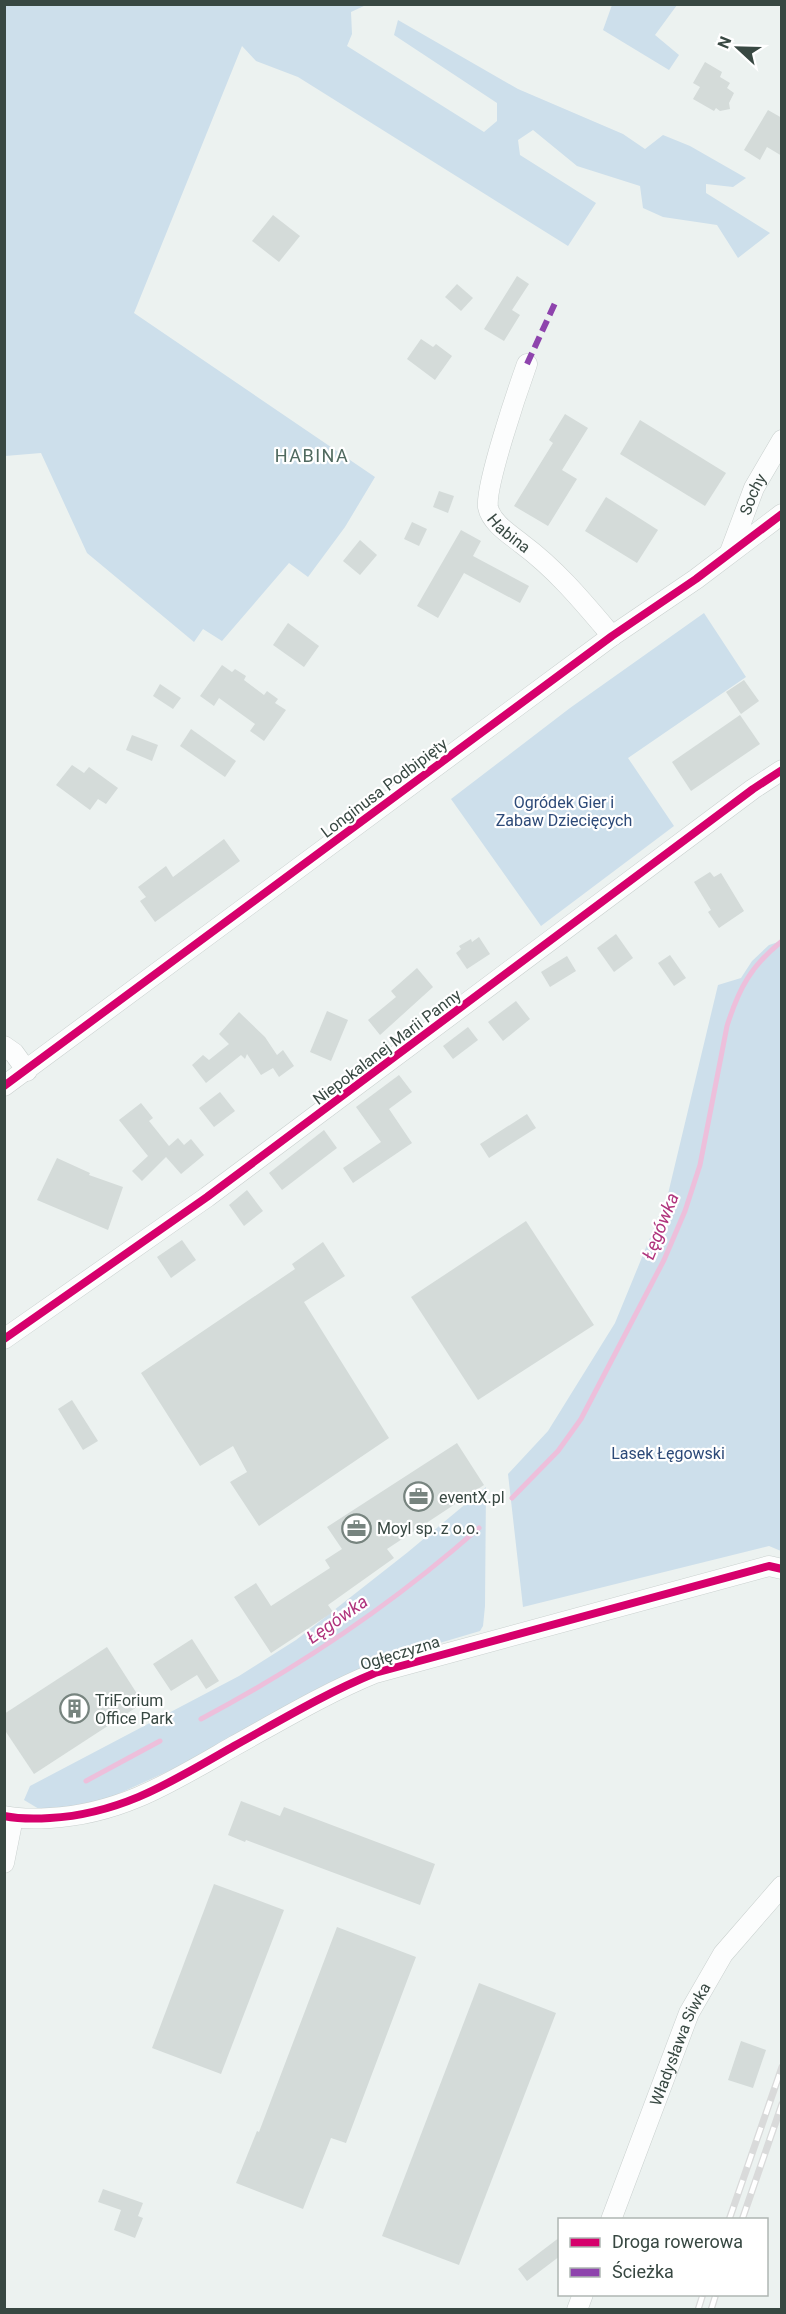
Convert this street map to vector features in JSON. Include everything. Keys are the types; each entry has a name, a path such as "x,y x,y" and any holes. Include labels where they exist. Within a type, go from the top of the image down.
{"street":[{"name":"Habina","path":"526,364 492,479 488,508 502,527 559,574 612,636"},
{"name":"Sochy","path":"730,552 754,488 782,440"},
{"name":"Longinusa Podbipięty","path":"4,1086 612,636 696,579 782,514"},
{"name":"Niepokalanej Marii Panny","path":"4,1339 207,1197 753,789 782,771"},
{"path":"4,1046 15,1055 27,1071"},
{"name":"Ogłęczyzna","path":"9,1817 71,1817 116,1807 138,1798 318,1699 375,1672 769,1566 782,1569"},
{"path":"4,1863 9,1817"},
{"name":"Władysława Siwka","path":"612,2218 689,2013 723,1954 782,1886"},
{"path":"577,2310 583,2296"}],"green space":[{"path":"5,4 366,5 351,12 352,34 347,46 484,132 497,121 497,103 394,35 398,20 518,89 623,134 645,149 663,135 690,146 746,178 733,187 706,184 706,193 770,233 738,258 717,225 663,217 643,208 640,186 577,166 533,130 518,140 520,155 596,203 568,246 298,77 256,61 242,46 134,313 375,477 345,527 308,577 289,563 222,641 203,629 194,642 87,553 41,453 5,456"},
{"path":"612,5 677,5 655,35 679,55 669,70 603,30"},
{"name":"Ogródek Gier i Zabaw Dziecięcych","path":"704,613 746,677 628,758 674,826 541,926 451,799 570,708"},
{"name":"Lasek Łęgowski","path":"781,941 781,1551 769,1546 523,1607 508,1474 548,1431 615,1323 668,1194 718,985 741,978 752,961 769,945"},
{"path":"486,1487 485,1606 483,1626 480,1631 426,1647 314,1692 173,1769 96,1804 44,1812 24,1800 30,1786 239,1676 296,1640"}],"building":[{"path":"705,62 722,72 720,77 730,83 727,88 734,93 729,103 730,109 720,111 716,108 714,111 693,99 700,87 693,83"},
{"path":"768,110 782,118 782,156 767,147 760,160 744,150"},
{"path":"273,215 300,236 279,262 252,241"},
{"path":"517,276 529,284 512,310 520,315 504,341 484,329"},
{"path":"457,284 473,298 461,311 445,297"},
{"path":"421,339 433,347 436,344 452,356 435,380 407,359"},
{"path":"565,414 588,428 562,470 577,479 548,526 514,506 553,443 549,440"},
{"path":"640,420 726,473 705,506 620,454"},
{"path":"439,491 454,496 448,513 433,507"},
{"path":"606,497 658,530 637,563 585,531"},
{"path":"412,522 427,529 419,546 404,539"},
{"path":"461,530 481,541 473,556 529,586 520,603 464,573 438,618 417,606"},
{"path":"360,540 377,555 360,575 343,561"},
{"path":"288,623 319,646 304,667 273,645"},
{"path":"222,665 232,672 235,669 246,676 244,680 264,695 267,691 278,699 275,703 286,710 264,741 250,731 255,724 219,698 214,706 200,696"},
{"path":"744,680 759,701 741,714 726,692"},
{"path":"160,684 181,698 173,709 153,696"},
{"path":"740,715 760,744 691,791 672,762"},
{"path":"191,729 236,761 225,777 180,746"},
{"path":"132,735 158,745 152,761 126,750"},
{"path":"72,765 84,773 89,767 118,788 106,804 98,799 90,810 56,785"},
{"path":"224,839 240,861 155,922 140,901 146,897 138,887 166,866 173,877"},
{"path":"710,872 714,877 721,873 744,911 719,928 708,912 711,910 694,882"},
{"path":"616,934 633,958 614,972 597,948"},
{"path":"479,937 490,954 467,969 456,953 461,949 459,946"},
{"path":"670,955 686,978 674,986 658,963"},
{"path":"567,956 576,971 550,987 541,972"},
{"path":"417,968 433,987 380,1035 368,1020 396,997 391,991"},
{"path":"516,1001 530,1019 503,1041 488,1022"},
{"path":"327,1011 348,1020 331,1061 310,1052"},
{"path":"239,1012 265,1037 277,1055 283,1050 294,1066 279,1077 273,1068 261,1075 247,1054 245,1059 241,1055 206,1083 192,1065 203,1055 209,1060 229,1044 219,1034"},
{"path":"468,1027 478,1040 453,1059 443,1046"},
{"path":"399,1075 412,1092 389,1109 412,1143 353,1183 343,1168 381,1142 356,1107"},
{"path":"220,1092 235,1111 214,1127 199,1108"},
{"path":"141,1103 153,1118 149,1121 169,1146 178,1138 184,1145 191,1139 204,1155 181,1174 166,1157 142,1181 132,1171 148,1156 119,1120"},
{"path":"527,1114 536,1128 489,1158 480,1144"},
{"path":"324,1130 337,1148 282,1190 269,1173"},
{"path":"57,1158 90,1173 89,1175 123,1187 108,1230 37,1200"},
{"path":"247,1190 263,1211 244,1226 229,1205"},
{"path":"526,1221 594,1325 478,1400 411,1297"},
{"path":"182,1240 196,1260 171,1278 157,1257"},
{"path":"323,1242 345,1276 304,1302 389,1438 259,1526 230,1482 247,1472 233,1446 200,1466 141,1373 295,1269 292,1264"},
{"path":"72,1400 98,1441 83,1450 58,1409"},
{"path":"457,1443 484,1485 387,1549 394,1558 328,1605 333,1612 271,1653 234,1597 256,1583 271,1606 330,1568 325,1560 342,1549 327,1527"},
{"path":"192,1639 219,1681 206,1689 197,1675 171,1691 153,1664"},
{"name":"TriForium Office Park","path":"107,1647 143,1703 34,1774 4,1729 4,1714"},
{"path":"241,1801 280,1816 284,1807 435,1864 420,1905 228,1835"},
{"path":"214,1884 284,1910 221,2074 152,2048"},
{"path":"337,1927 416,1957 346,2143 331,2138 303,2209 236,2183 257,2131 259,2132"},
{"path":"479,1983 556,2013 459,2265 382,2236"},
{"path":"741,2041 766,2050 753,2088 728,2080"},
{"path":"103,2189 143,2203 138,2216 143,2218 135,2238 114,2230 121,2210 98,2202"},
{"path":"558,2239 558,2258 527,2281 518,2269"}],"waterway":[{"name":"Łęgówka","path":"512,1498 558,1451 581,1419 664,1260 685,1211 700,1165 727,1026 732,1012 754,969 782,941"},
{"name":"Łęgówka","path":"201,1719 275,1677 346,1632 414,1582 479,1528"},
{"name":"Łęgówka","path":"86,1781 160,1741"}],"railway":[{"path":"730,2218 782,2067"},
{"path":"743,2218 782,2104"},
{"path":"698,2310 702,2296"},
{"path":"711,2310 715,2296"}],"marked path":[{"path":"527,364 556,301"}],"cycle path":[{"path":"4,1086 612,636 696,579 782,514"},
{"path":"4,1339 207,1197 753,789 782,770"},
{"path":"4,1816 50,1818 101,1810 124,1803 168,1783 304,1707 375,1673 769,1566 782,1569"}],"place":[{"name":"eventX.pl","path":"418,1497"},
{"name":"Moyl sp. z o.o.","path":"356,1528"},
{"name":"TriForium Office Park","path":"74,1709"}],"district":[{"name":"HABINA","path":"312,455"}]}
